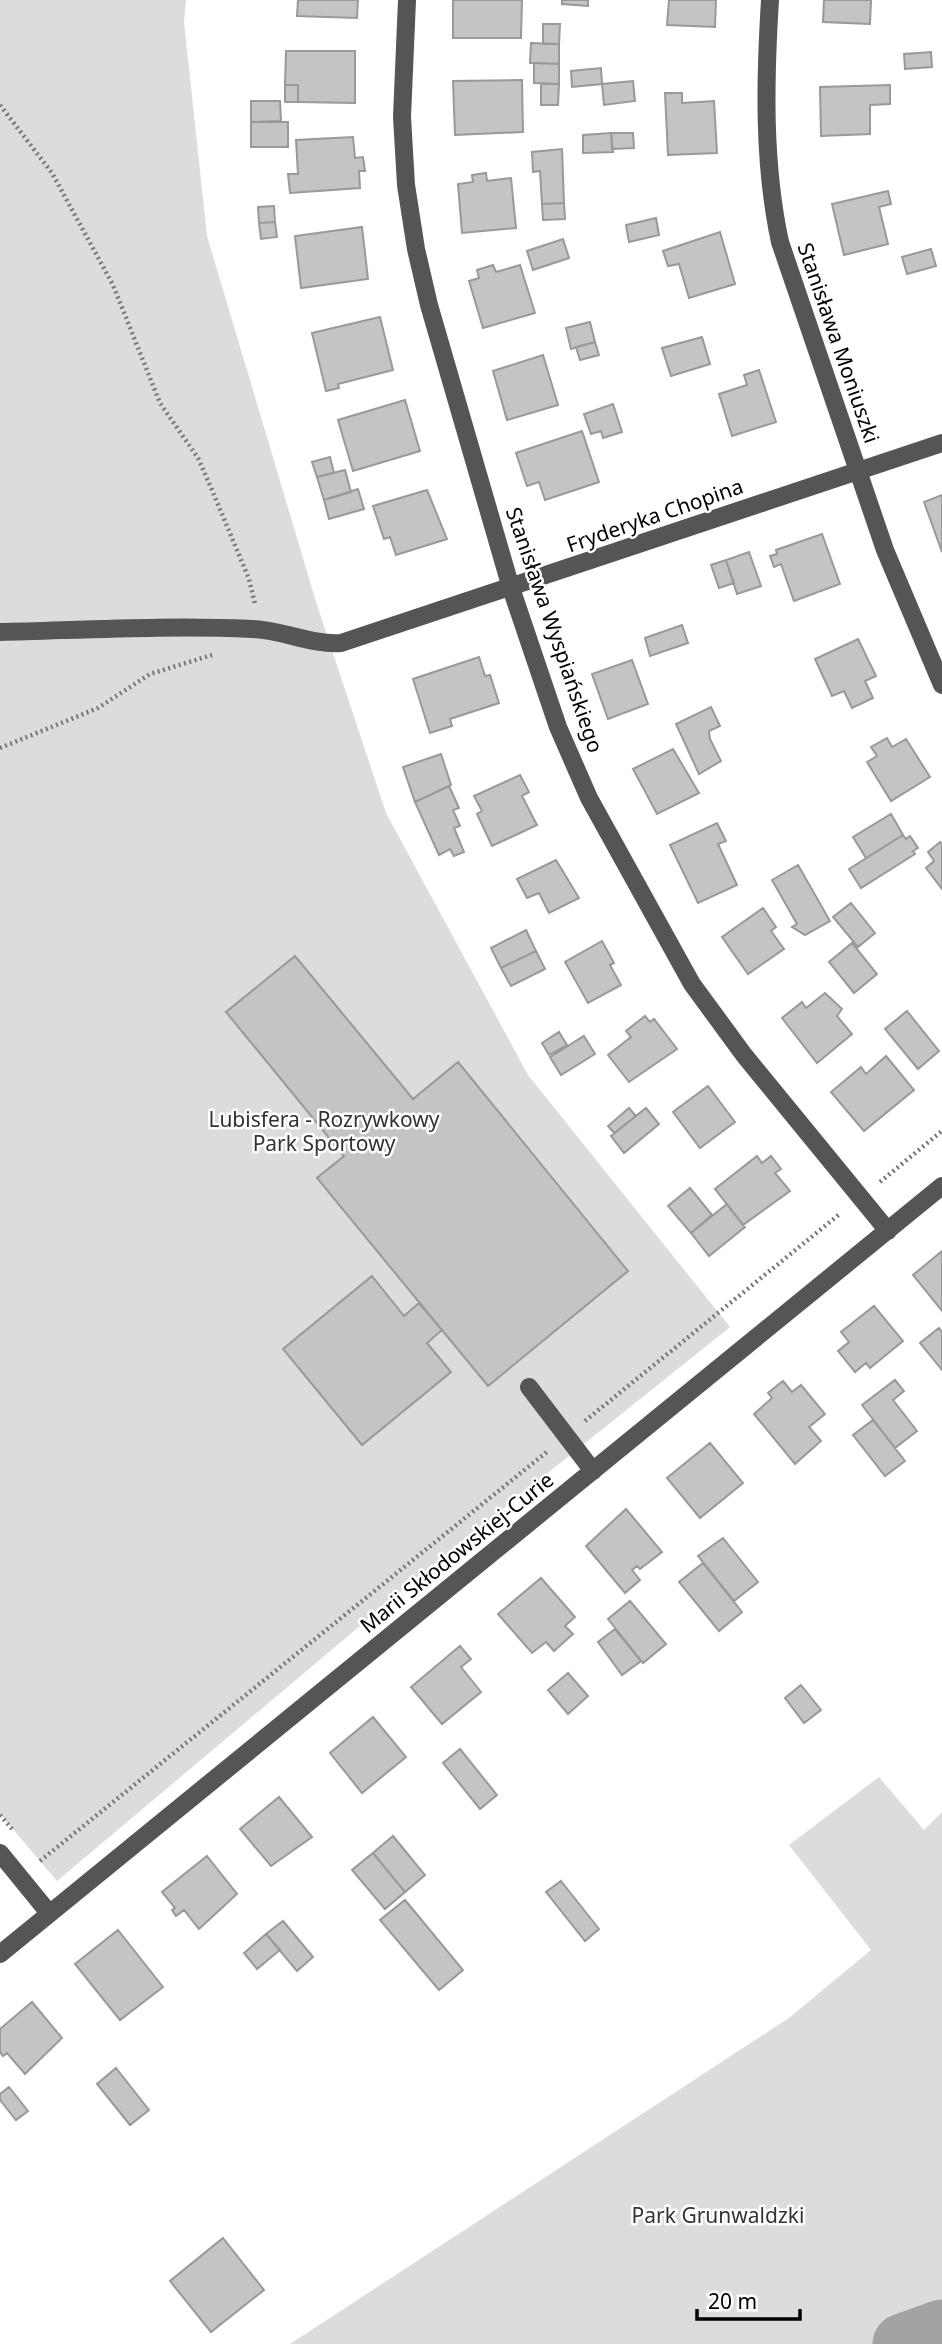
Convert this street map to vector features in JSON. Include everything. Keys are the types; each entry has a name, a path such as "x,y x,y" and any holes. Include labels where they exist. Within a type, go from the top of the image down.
{"street":[{"name":"Stanisława Wyspiańskiego","path":"407,0 402,117 406,185 416,249 429,305 511,588 558,727 589,798 692,984 744,1055 888,1231"},
{"name":"Stanisława Moniuszki","path":"771,0 767,48 769,193 780,242 857,471 912,618 942,685"},
{"name":"Fryderyka Chopina","path":"256,629 281,632 326,644 341,643 942,443"},
{"path":"0,632 256,629"},
{"name":"Marii Skłodowskiej-Curie","path":"0,1954 942,1186"},
{"path":"529,1387 593,1471"},
{"path":"0,1853 49,1913"}],"path":[{"path":"0,105 52,173 73,208 113,285 160,403 198,458 249,579 256,629"},
{"path":"0,748 98,708 150,674 223,652"},
{"path":"876,1184 942,1130"},
{"path":"31,1868 843,1212"}],"green space":[{"name":"Lubisfera - Rozrywkowy Park Sportowy","path":"0,0 186,0 184,22 207,236 317,605 386,813 528,1075 730,1327 424,1572 57,1881 0,1814"},
{"name":"Park Grunwaldzki","path":"879,1777 924,1830 942,1812 942,2344 290,2344 789,2018 871,1950 789,1845"}],"building":[{"path":"298,0 358,0 357,18 297,16"},
{"path":"453,0 522,0 521,38 453,38"},
{"path":"562,0 588,0 588,6 562,4"},
{"path":"669,0 716,0 715,27 667,25"},
{"path":"824,0 871,0 870,24 823,22"},
{"path":"543,24 560,24 559,44 543,44"},
{"path":"531,43 559,44 559,64 530,63"},
{"path":"286,51 355,51 355,103 298,102 298,85 285,85"},
{"path":"931,52 932,67 905,69 904,54"},
{"path":"534,63 559,64 559,84 534,83"},
{"path":"601,68 602,84 572,87 571,71"},
{"path":"522,80 523,132 455,135 453,81"},
{"path":"633,81 635,101 604,105 602,84"},
{"path":"541,84 559,84 558,105 541,105"},
{"path":"285,85 298,85 298,102 285,102"},
{"path":"890,85 890,104 870,105 870,134 821,136 820,87"},
{"path":"665,93 682,93 682,103 714,101 717,153 668,155"},
{"path":"251,101 280,101 281,121 251,122"},
{"path":"251,122 288,122 288,147 251,147"},
{"path":"611,133 633,133 634,148 612,149"},
{"path":"611,133 613,152 583,153 583,135"},
{"path":"353,137 355,158 363,157 365,171 359,171 360,188 290,193 288,174 298,174 296,140"},
{"path":"562,149 564,203 542,204 540,171 533,172 532,152"},
{"path":"486,173 487,181 511,178 516,228 462,233 458,184 473,182 472,175"},
{"path":"888,191 891,204 879,207 888,244 844,255 832,204"},
{"path":"564,203 565,219 543,220 542,204"},
{"path":"274,206 275,222 259,223 258,207"},
{"path":"656,218 659,235 629,242 626,225"},
{"path":"275,222 277,237 261,239 259,223"},
{"path":"362,227 368,279 301,288 295,236"},
{"path":"720,232 735,284 689,298 679,264 668,266 663,251"},
{"path":"563,239 569,258 533,270 527,251"},
{"path":"931,249 936,266 907,274 902,257"},
{"path":"493,265 496,272 520,265 535,313 483,328 469,281 479,278 477,270"},
{"path":"380,317 393,370 338,384 339,388 326,391 312,333"},
{"path":"590,322 595,342 571,349 566,328"},
{"path":"702,337 710,364 671,376 662,348"},
{"path":"595,342 599,355 580,360 576,347"},
{"path":"543,355 558,405 507,420 493,371"},
{"path":"759,370 776,422 732,436 719,394 747,385 744,375"},
{"path":"405,400 420,451 353,471 338,420"},
{"path":"613,404 622,432 603,438 601,431 591,434 584,414"},
{"path":"582,431 599,482 545,500 539,482 527,486 516,453"},
{"path":"330,457 334,473 317,477 312,462"},
{"path":"345,470 351,492 324,500 317,477"},
{"path":"358,489 364,509 329,519 324,500"},
{"path":"427,490 447,539 396,555 390,537 384,539 373,506"},
{"path":"942,495 942,552 924,502"},
{"path":"822,534 840,584 794,601 781,564 774,567 770,556 777,554 776,550"},
{"path":"749,552 761,586 737,594 726,560"},
{"path":"726,560 734,583 719,588 711,565"},
{"path":"682,625 688,643 650,656 645,638"},
{"path":"858,639 876,676 865,681 873,698 852,708 844,691 832,696 815,659"},
{"path":"479,657 485,676 490,675 499,703 450,719 452,726 430,733 413,679"},
{"path":"632,660 648,704 608,719 592,674"},
{"path":"711,707 720,726 709,731 710,739 721,761 699,774 676,724"},
{"path":"887,738 892,747 906,739 930,777 891,801 867,762 877,756 871,747"},
{"path":"673,749 699,793 657,814 633,769"},
{"path":"441,754 451,785 415,802 403,767"},
{"path":"520,775 529,792 522,796 537,825 492,846 477,814 482,811 474,796"},
{"path":"449,786 459,808 453,810 460,826 454,828 464,852 454,856 450,849 439,855 415,802"},
{"path":"891,814 903,835 866,858 853,837"},
{"path":"717,823 726,841 718,844 737,885 698,903 670,845"},
{"path":"903,835 906,839 910,836 918,848 913,851 915,854 861,888 849,869"},
{"path":"940,842 942,889 926,868 934,861 928,852"},
{"path":"556,860 579,898 549,913 539,893 527,898 517,879"},
{"path":"798,865 830,921 805,935 792,927 797,924 772,880"},
{"path":"851,903 875,933 858,947 833,917"},
{"path":"763,908 776,927 771,931 784,949 748,974 722,937"},
{"path":"526,930 536,951 501,968 491,948"},
{"path":"602,941 614,963 610,965 621,985 588,1003 565,962"},
{"path":"852,943 877,974 854,993 829,962"},
{"path":"536,951 545,969 511,986 501,968"},
{"path":"295,956 413,1099 458,1062 628,1271 488,1386 317,1178 344,1156 226,1012"},
{"path":"825,993 842,1009 837,1016 852,1034 817,1063 782,1018 802,1002 806,1008"},
{"path":"907,1011 939,1051 918,1069 885,1029"},
{"path":"645,1016 650,1022 654,1019 677,1049 629,1082 608,1055 631,1037 626,1031"},
{"path":"559,1032 567,1045 549,1055 542,1043"},
{"path":"584,1036 595,1054 561,1075 550,1057"},
{"path":"886,1056 914,1090 864,1131 831,1092 861,1067 866,1074"},
{"path":"708,1086 735,1122 700,1148 673,1112"},
{"path":"629,1108 636,1116 614,1133 608,1126"},
{"path":"646,1108 659,1124 624,1153 611,1136"},
{"path":"757,1156 762,1163 771,1156 781,1169 775,1173 790,1191 743,1225 715,1189"},
{"path":"690,1188 712,1215 691,1233 668,1206"},
{"path":"727,1204 745,1227 709,1256 691,1233"},
{"path":"942,1251 942,1311 913,1275"},
{"path":"372,1276 404,1316 419,1303 442,1330 427,1343 451,1372 362,1445 283,1349"},
{"path":"874,1306 903,1341 870,1368 866,1363 855,1372 838,1351 849,1342 841,1332"},
{"path":"939,1328 942,1332 942,1370 920,1343"},
{"path":"895,1380 904,1391 893,1400 917,1431 895,1448 862,1405"},
{"path":"783,1381 792,1392 801,1385 825,1414 809,1427 821,1441 795,1464 754,1414 772,1398 768,1393"},
{"path":"873,1420 905,1461 885,1476 853,1435"},
{"path":"710,1443 743,1483 700,1518 667,1478"},
{"path":"626,1509 662,1552 640,1569 637,1566 632,1570 640,1580 625,1593 586,1546"},
{"path":"723,1538 758,1582 734,1601 698,1556"},
{"path":"703,1563 742,1612 719,1631 679,1582"},
{"path":"541,1578 575,1617 565,1626 573,1634 554,1651 546,1642 532,1653 498,1614"},
{"path":"630,1601 666,1644 643,1663 608,1619"},
{"path":"615,1629 641,1661 622,1675 598,1642"},
{"path":"460,1646 471,1659 461,1667 481,1692 442,1724 411,1687"},
{"path":"568,1673 588,1696 568,1714 548,1690"},
{"path":"801,1685 821,1710 804,1723 785,1698"},
{"path":"373,1717 406,1757 362,1793 330,1753"},
{"path":"460,1749 497,1795 480,1809 443,1763"},
{"path":"279,1797 312,1837 271,1866 240,1829"},
{"path":"393,1836 425,1875 405,1892 373,1853"},
{"path":"373,1853 405,1892 385,1909 352,1870"},
{"path":"207,1856 237,1894 199,1929 184,1910 176,1916 172,1910 175,1908 162,1892"},
{"path":"561,1881 599,1929 585,1941 546,1892"},
{"path":"405,1900 463,1970 439,1990 380,1920"},
{"path":"283,1921 313,1957 297,1971 266,1934"},
{"path":"118,1930 163,1987 120,2020 75,1964"},
{"path":"266,1934 280,1950 257,1969 244,1953"},
{"path":"32,2002 62,2038 25,2074 7,2053 3,2056 0,2052 0,2029"},
{"path":"116,2068 149,2110 130,2125 97,2084"},
{"path":"9,2087 28,2111 16,2120 0,2100 0,2094"},
{"path":"223,2238 264,2290 211,2332 170,2281"}],"waterway":[{"path":"903,2344 942,2330"}]}
